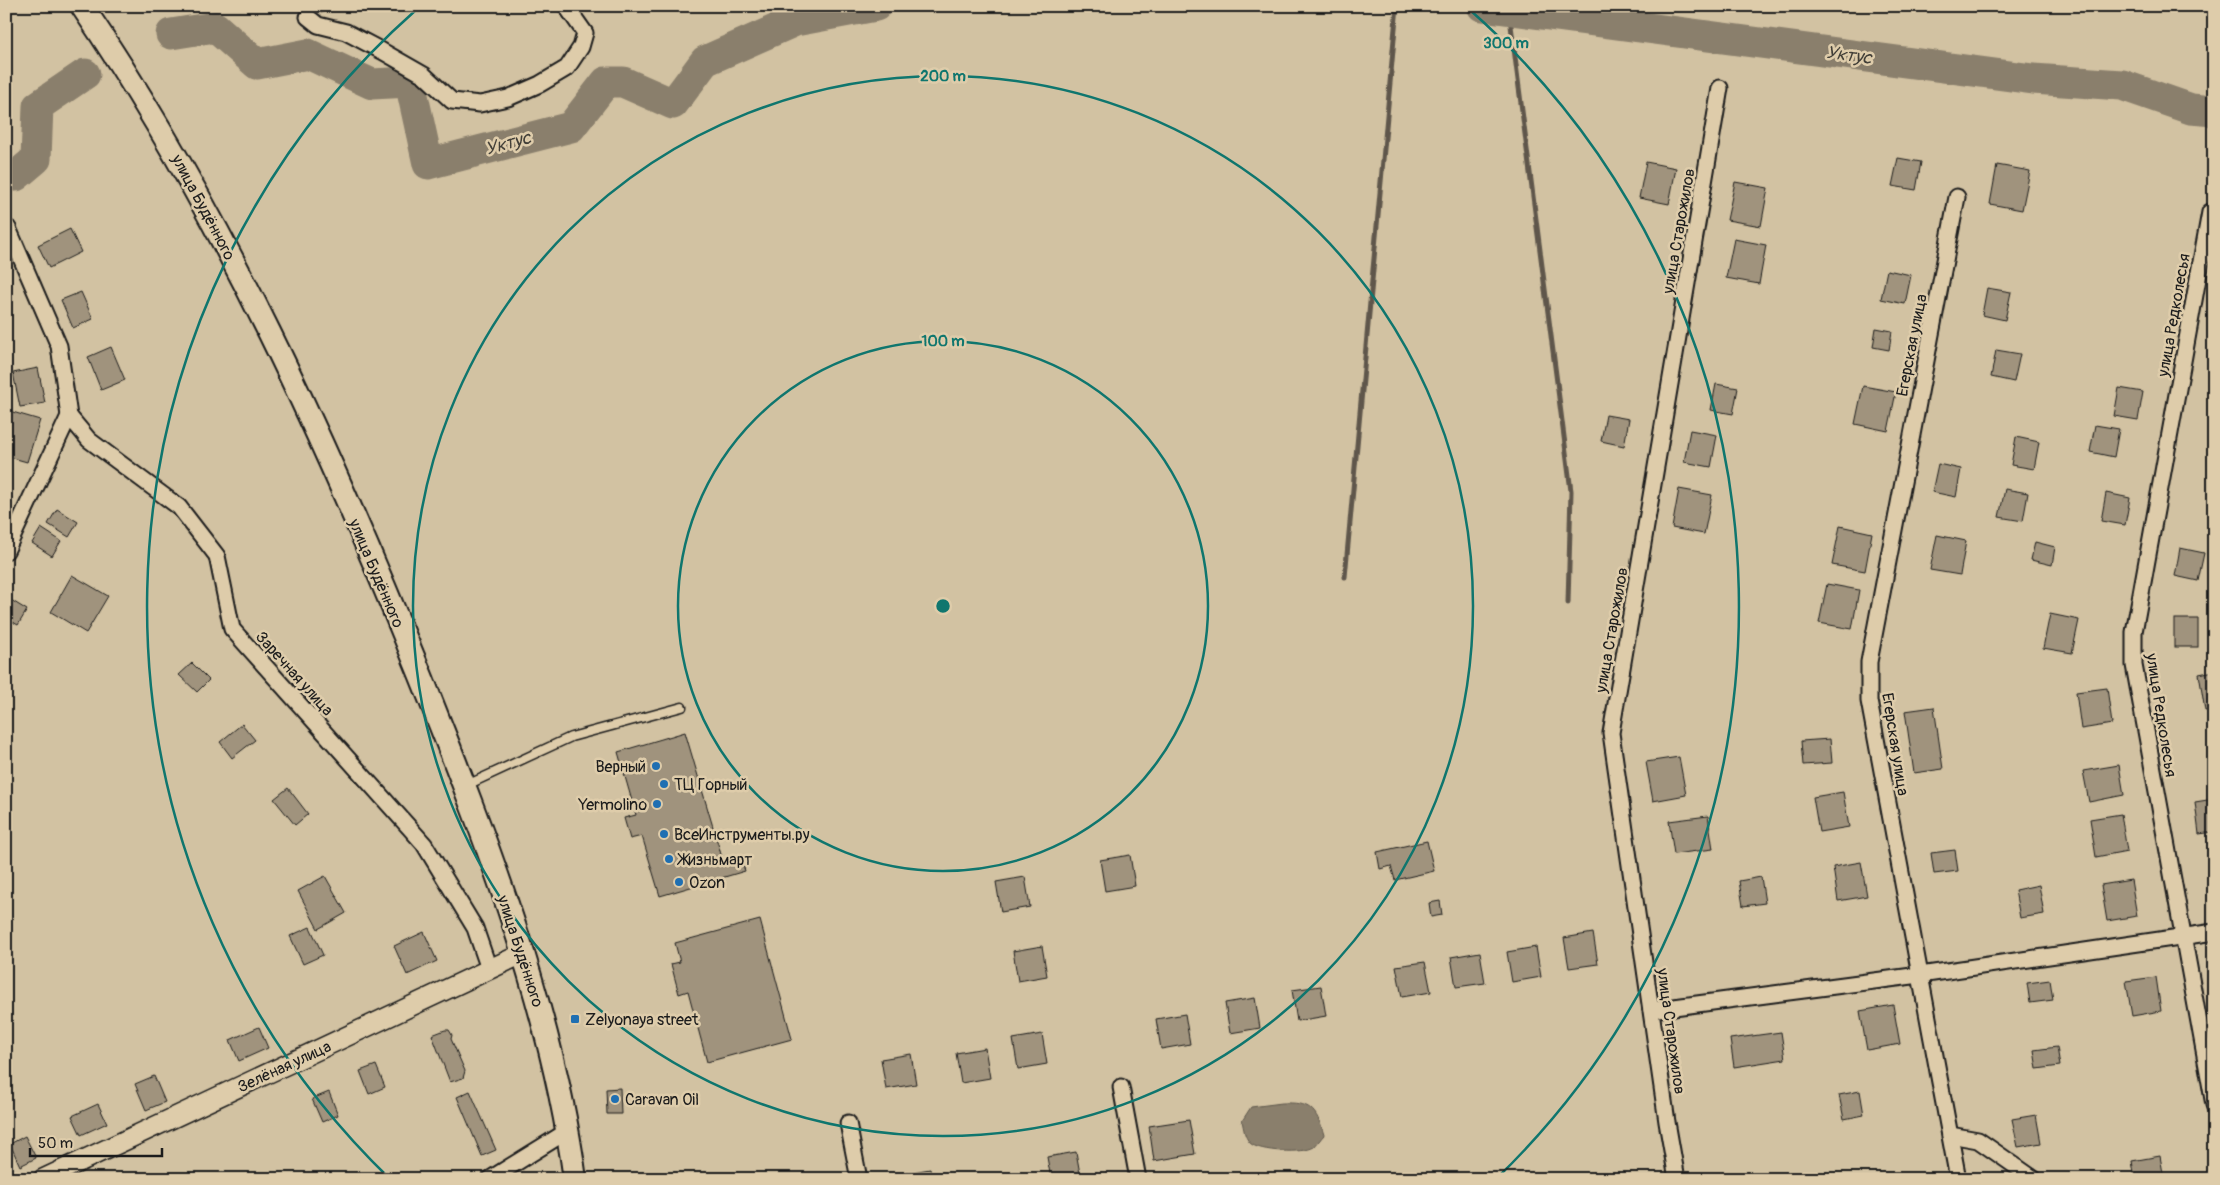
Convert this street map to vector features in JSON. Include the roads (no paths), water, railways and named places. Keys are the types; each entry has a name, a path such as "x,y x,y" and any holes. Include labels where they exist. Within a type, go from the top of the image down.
{"main road":[{"name":"улица Будённого","path":"82,6 146,103 190,180 263,318 384,586 465,786 524,952 547,1032 569,1130 575,1179"}],"street":[{"path":"308,17 318,25 346,32 424,75 452,101 480,104 508,98 540,84 566,68 582,46 585,33 566,6"},
{"name":"улица Старожилов","path":"1678,1179 1667,1122 1611,733 1720,88"},
{"name":"Егерская улица","path":"1956,197 1869,662 1869,701 1958,1179"},
{"name":"улица Редколесья","path":"2210,212 2134,632 2134,665 2214,1105"},
{"path":"6,550 41,480 68,416 59,346 8,228"},
{"name":"Заречная улица","path":"68,416 89,440 178,507 217,556 232,630 424,844 475,928 489,969"},
{"path":"1651,1010 1920,975 2214,932"},
{"name":"Зелёная улица","path":"43,1179 524,952"},
{"path":"1121,1086 1138,1179"},
{"path":"848,1123 859,1179"},
{"path":"490,1179 569,1130"},
{"path":"1950,1135 1978,1140 2034,1179"}],"lane":[{"path":"465,786 571,737 682,707"}],"waterway":[{"name":"Уктус","path":"171,34 215,27 257,64 308,54 372,84 410,82 428,164 571,127 606,82 623,82 673,104 705,61 795,21 876,6"},
{"path":"1345,577 1397,6"},
{"name":"Уктус","path":"1482,6 2033,79 2122,85 2191,109 2214,111"},
{"path":"1509,10 1571,491 1568,603"},
{"name":"Уктус","path":"6,176 16,176 36,159 38,106 85,74"}],"place":[{"name":"Верный","path":"656,766"},
{"name":"ТЦ Горный","path":"664,784"},
{"name":"Yermolino","path":"657,804"},
{"name":"ВсеИнструменты.ру","path":"664,834"},
{"name":"Жизньмарт","path":"669,859"},
{"name":"Ozon","path":"679,882"},
{"name":"Zelyonaya street","path":"575,1019"},
{"name":"Caravan Oil","path":"615,1099"}]}
